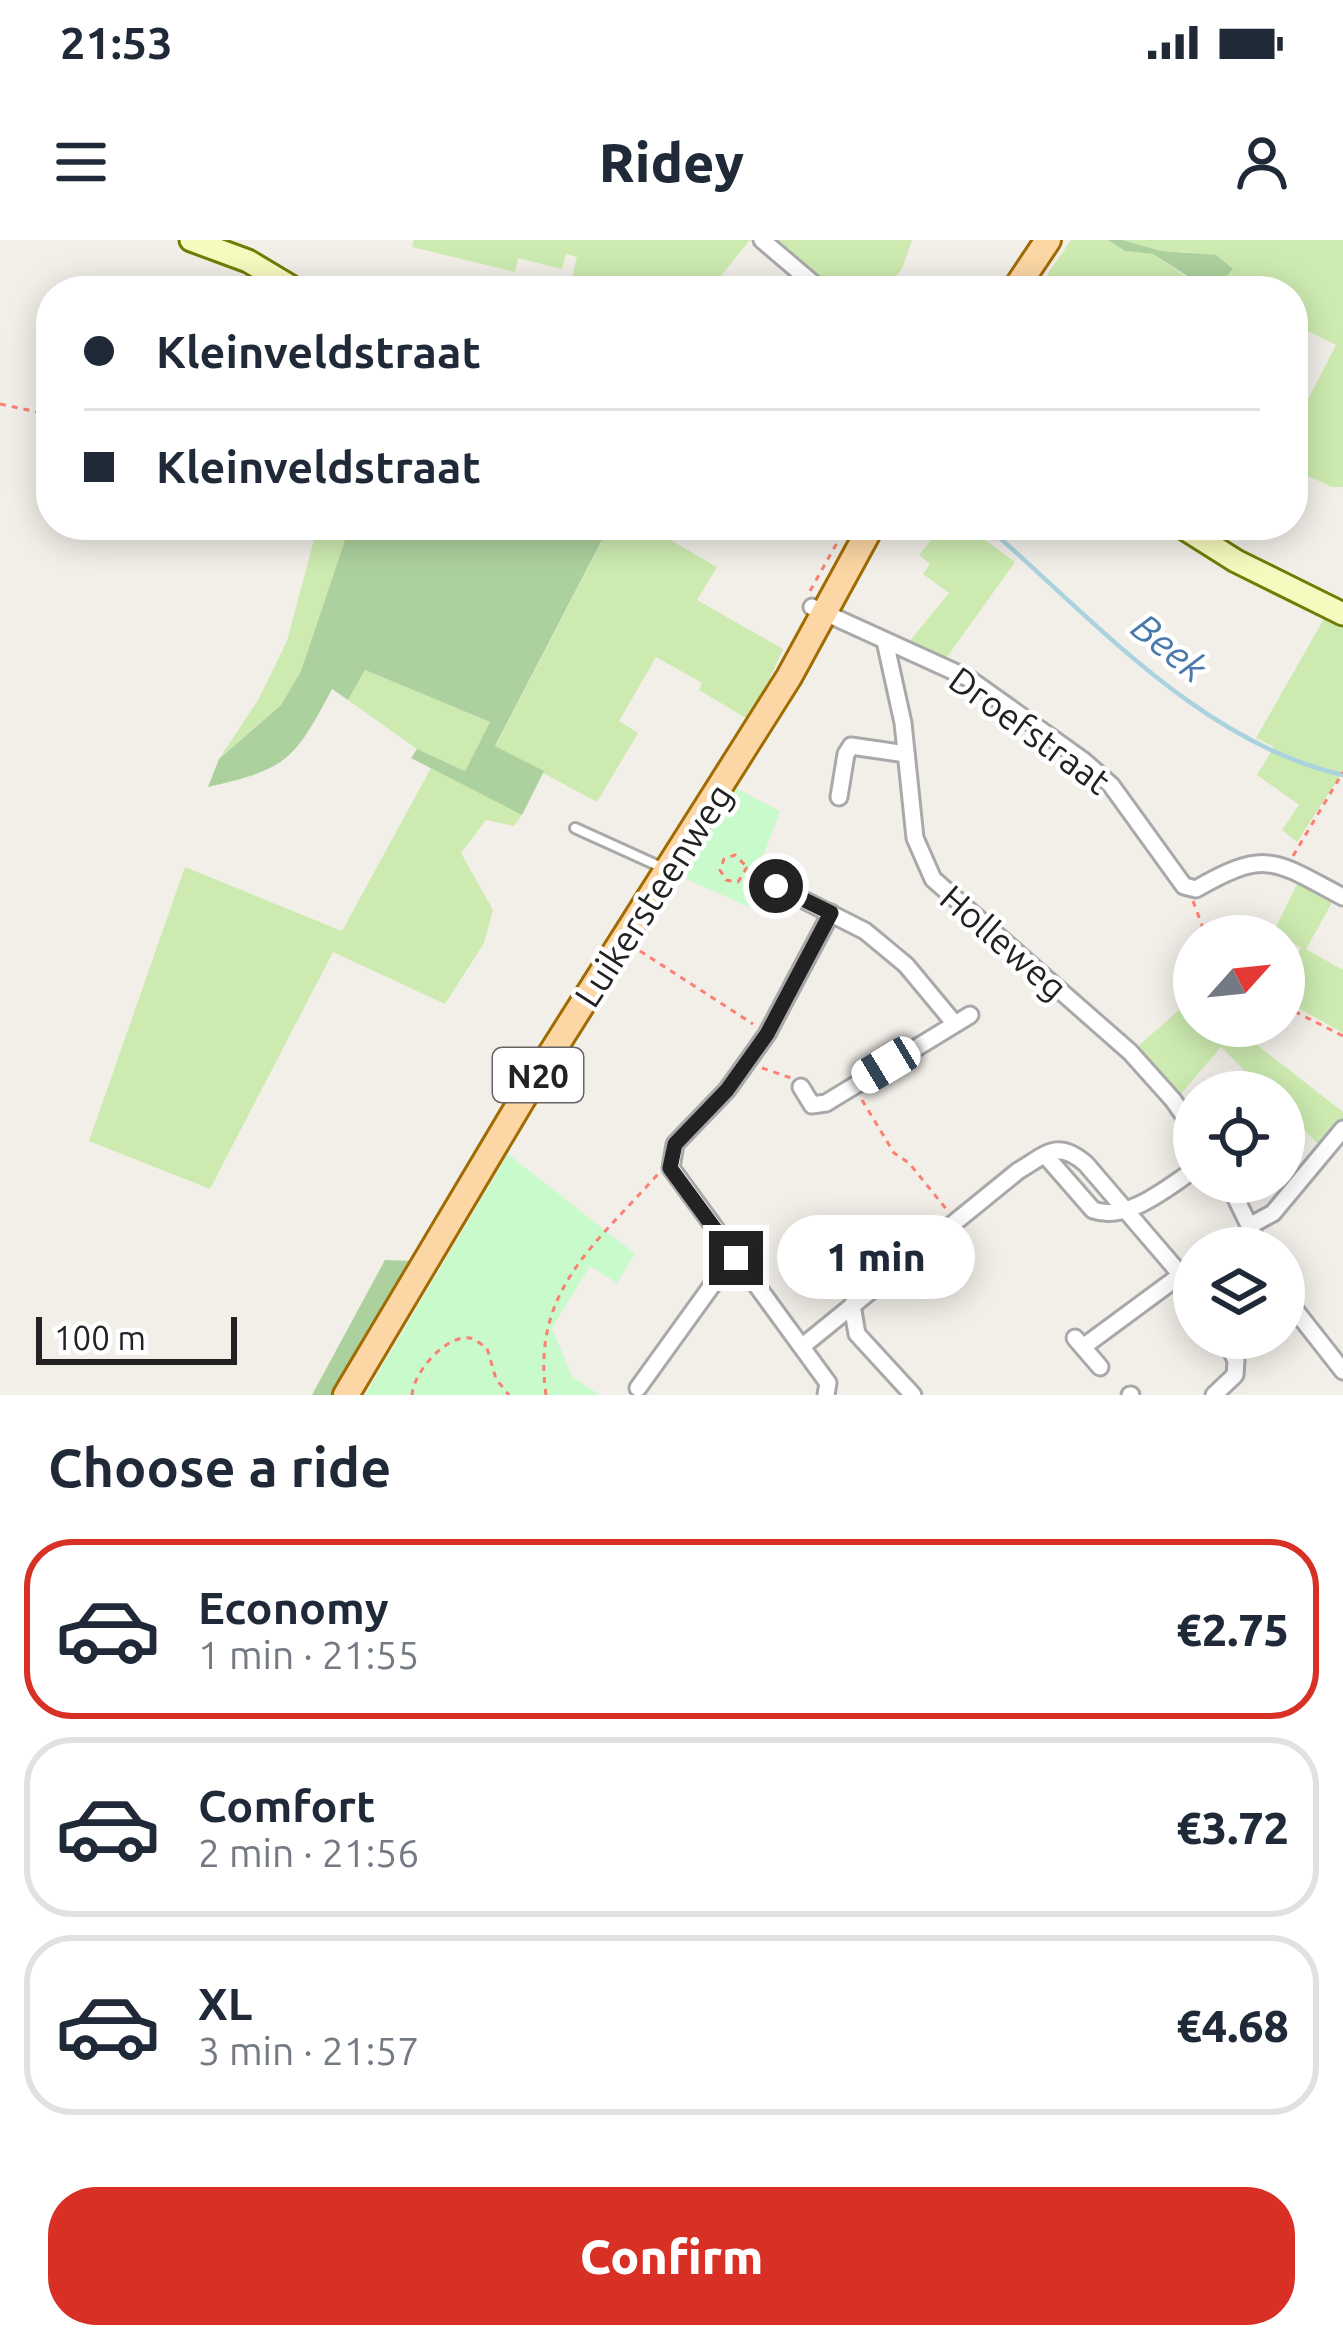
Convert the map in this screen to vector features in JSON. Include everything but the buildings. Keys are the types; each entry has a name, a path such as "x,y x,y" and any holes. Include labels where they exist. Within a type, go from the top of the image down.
{"main road":[{"path":"1024,276 1048,240"},
{"name":"Luikersteenweg","path":"346,1395 526,1093 772,703 849,540"},
{"name":"Luikersteenweg","path":"814,606 861,540"}],"street":[{"path":"191,240 233,254 272,276"},
{"path":"762,240 804,276"},
{"path":"1204,540 1278,584 1343,614"},
{"name":"Droefstraat","path":"814,606 968,678 1084,761 1111,785 1189,888"},
{"name":"Holleweg","path":"884,641 906,754 915,838 933,879 1130,1052 1173,1100"},
{"path":"839,797 845,754 851,746 906,754"},
{"path":"1189,888 1196,889 1240,865 1268,863 1343,897"},
{"path":"776,886 865,931 962,1020 826,1103 812,1106 801,1087"},
{"path":"826,1395 828,1383 804,1345 670,1168 675,1144 727,1090 767,1034 831,913"},
{"path":"1239,1203 1251,1226 1273,1213 1343,1129"},
{"path":"804,1345 1018,1171 1058,1149 1071,1151 1173,1263"},
{"path":"1125,1210 1173,1181"},
{"path":"638,1388 736,1258"},
{"path":"1100,1367 1079,1343 1173,1281"},
{"path":"852,1305 857,1334 913,1395"},
{"path":"1305,1323 1343,1371"},
{"path":"1214,1395 1234,1375 1236,1359"}],"lane":[{"path":"575,828 669,870"}],"path":[{"path":"0,404 36,412"},
{"path":"814,606 841,540"},
{"path":"1287,868 1343,772"},
{"path":"747,867 738,882 726,880 720,870 724,859 735,855 747,867 772,878 776,886"},
{"path":"1189,888 1199,915"},
{"path":"624,940 767,1034"},
{"path":"1305,1017 1343,1036"},
{"path":"749,1060 774,1075 784,1074 801,1087"},
{"path":"853,1085 894,1153 910,1163 956,1220"},
{"path":"538,1395 546,1392 542,1346 560,1292 659,1173 670,1168"},
{"path":"412,1395 413,1384 433,1357 453,1340 472,1338 487,1348 496,1379 509,1395"}],"green space":[{"path":"414,240 750,240 721,276 573,276 577,257 566,254 562,269 518,258 515,272 412,247"},
{"path":"771,240 912,240 896,276 812,276"},
{"path":"1071,240 1108,240 1125,251 1153,254 1185,276 1046,276"},
{"path":"1108,240 1161,251 1216,255 1233,269 1227,276 1187,276 1153,254 1125,251"},
{"path":"1123,240 1343,240 1343,487 1308,476 1308,399 1336,345 1308,331 1308,276 1224,276 1232,270 1192,253 1161,251"},
{"path":"314,540 345,540 301,671 281,705 219,759 258,700 287,641"},
{"path":"345,540 602,540 495,746 544,771 522,815 411,758 417,749 465,771 490,722 365,670 348,700 332,689 308,732 285,758 255,774 208,787 219,759 281,705 301,671"},
{"path":"670,540 717,567 697,600 783,649 751,721 699,690 702,683 656,657 619,721 638,733 597,802 495,747 602,541"},
{"path":"931,540 985,540 1015,562 947,657 909,642 949,593 923,574 930,564 919,555"},
{"path":"1325,617 1343,624 1343,771 1297,842 1282,830 1299,805 1257,775 1274,747 1256,738"},
{"path":"365,670 490,722 465,771 417,749 348,700"},
{"path":"431,768 522,815 514,826 486,820 461,853 493,910 484,943 445,1004 333,952 210,1189 89,1141 185,867 342,931"},
{"path":"735,788 780,811 758,869 764,878 749,907 677,875"},
{"path":"1299,880 1334,899 1306,949 1343,970 1343,1033 1305,1012 1305,915 1282,915"},
{"path":"1173,1015 1173,1047 1221,1047 1200,1071 1173,1071 1173,1089 1137,1047"},
{"path":"1221,1047 1260,1047 1290,1071 1245,1071"},
{"path":"1305,1082 1343,1112 1343,1120 1322,1148 1305,1131"},
{"path":"508,1154 635,1254 617,1283 590,1266 552,1328 572,1377 600,1395 365,1395"},
{"path":"385,1260 416,1261 335,1395 312,1395"}],"waterway":[{"name":"Beek","path":"1001,540 1107,636 1195,706 1291,759 1343,775"}],"route":[{"path":"736,1258 670,1168 670,1155 695,1121 727,1090 767,1034 831,913 776,886"}]}
